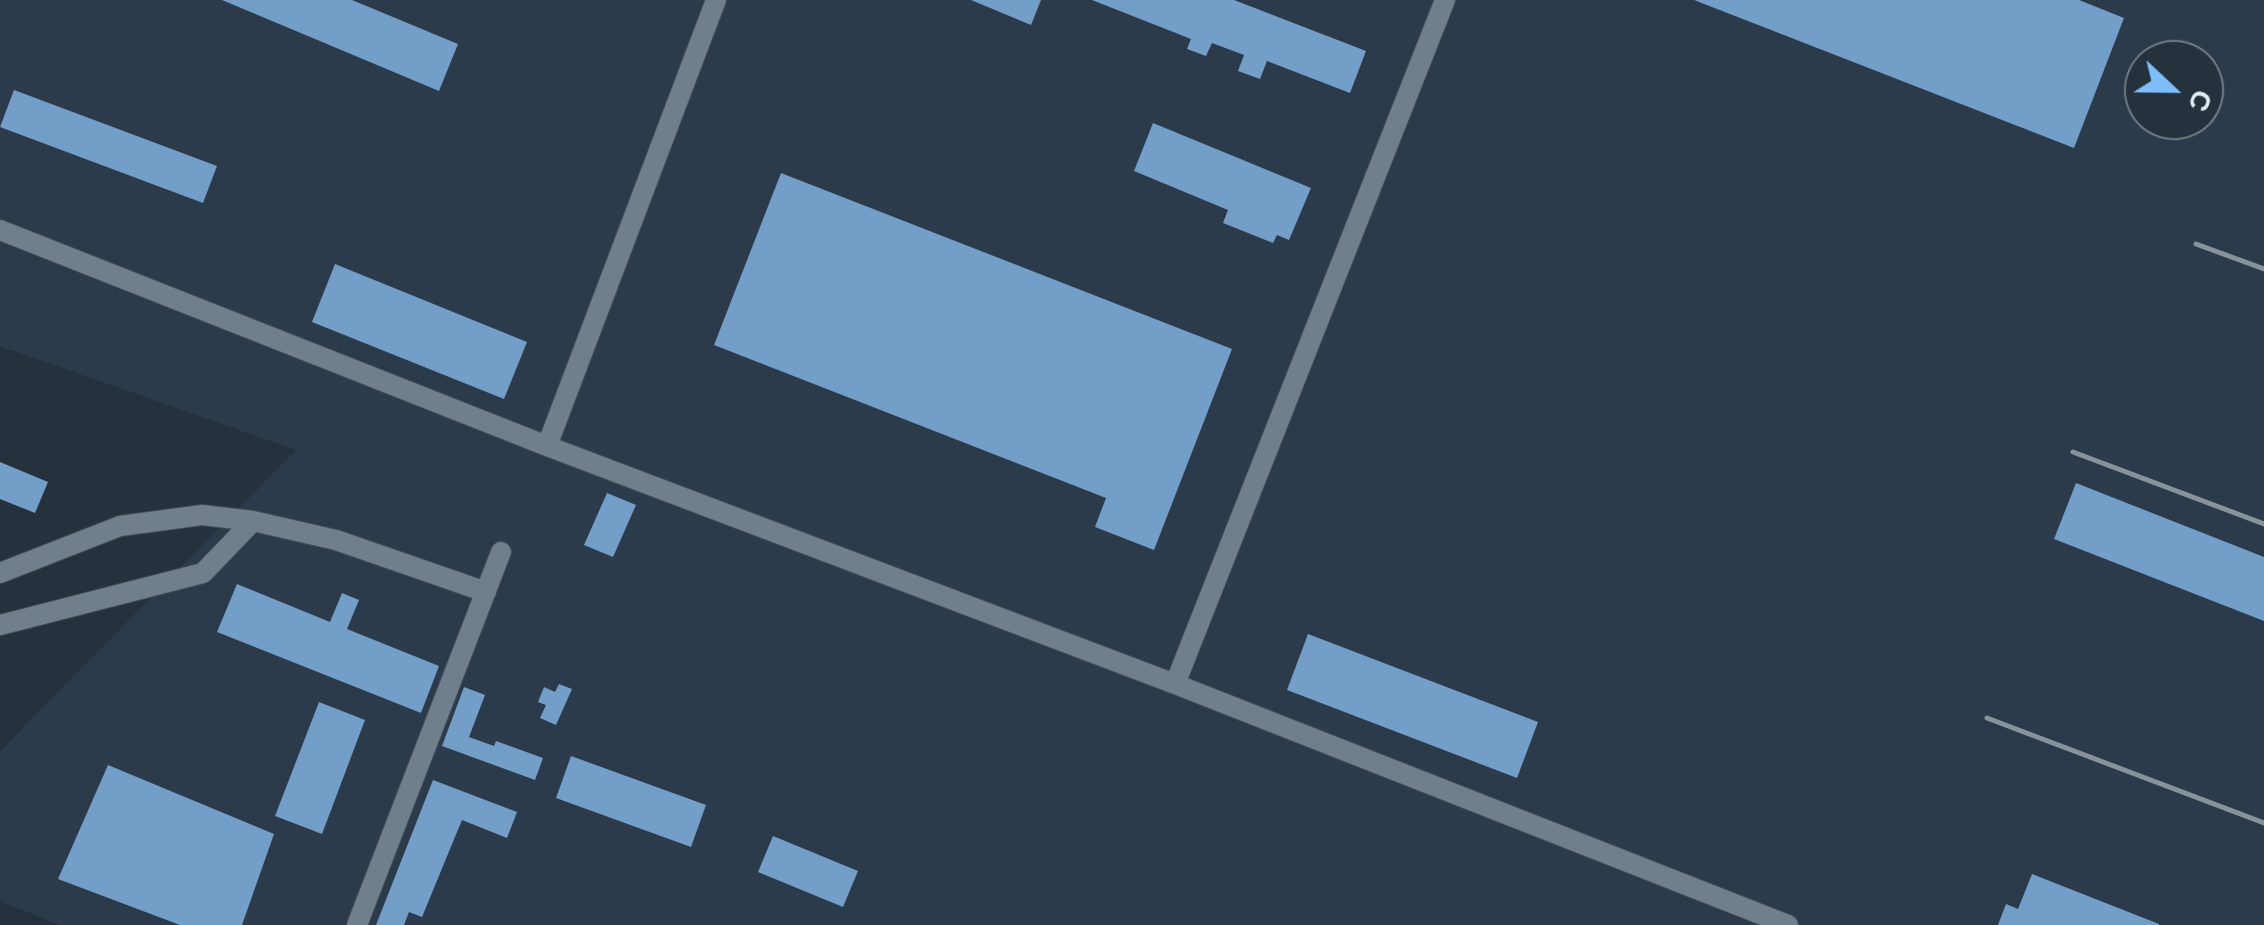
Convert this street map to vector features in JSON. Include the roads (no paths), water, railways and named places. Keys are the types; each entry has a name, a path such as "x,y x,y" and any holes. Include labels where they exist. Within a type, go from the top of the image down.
{"lane":[{"path":"547,446 716,0"},
{"path":"1175,684 1445,0"},
{"path":"0,230 547,446 1175,684 1788,925"},
{"path":"0,573 120,526 202,515 253,521 336,540 486,592"},
{"path":"0,625 203,572 253,521"},
{"path":"357,925 501,552"}],"railway":[{"path":"2196,244 2264,269"},
{"path":"2073,452 2264,524"},
{"path":"1987,718 2264,823"}]}
